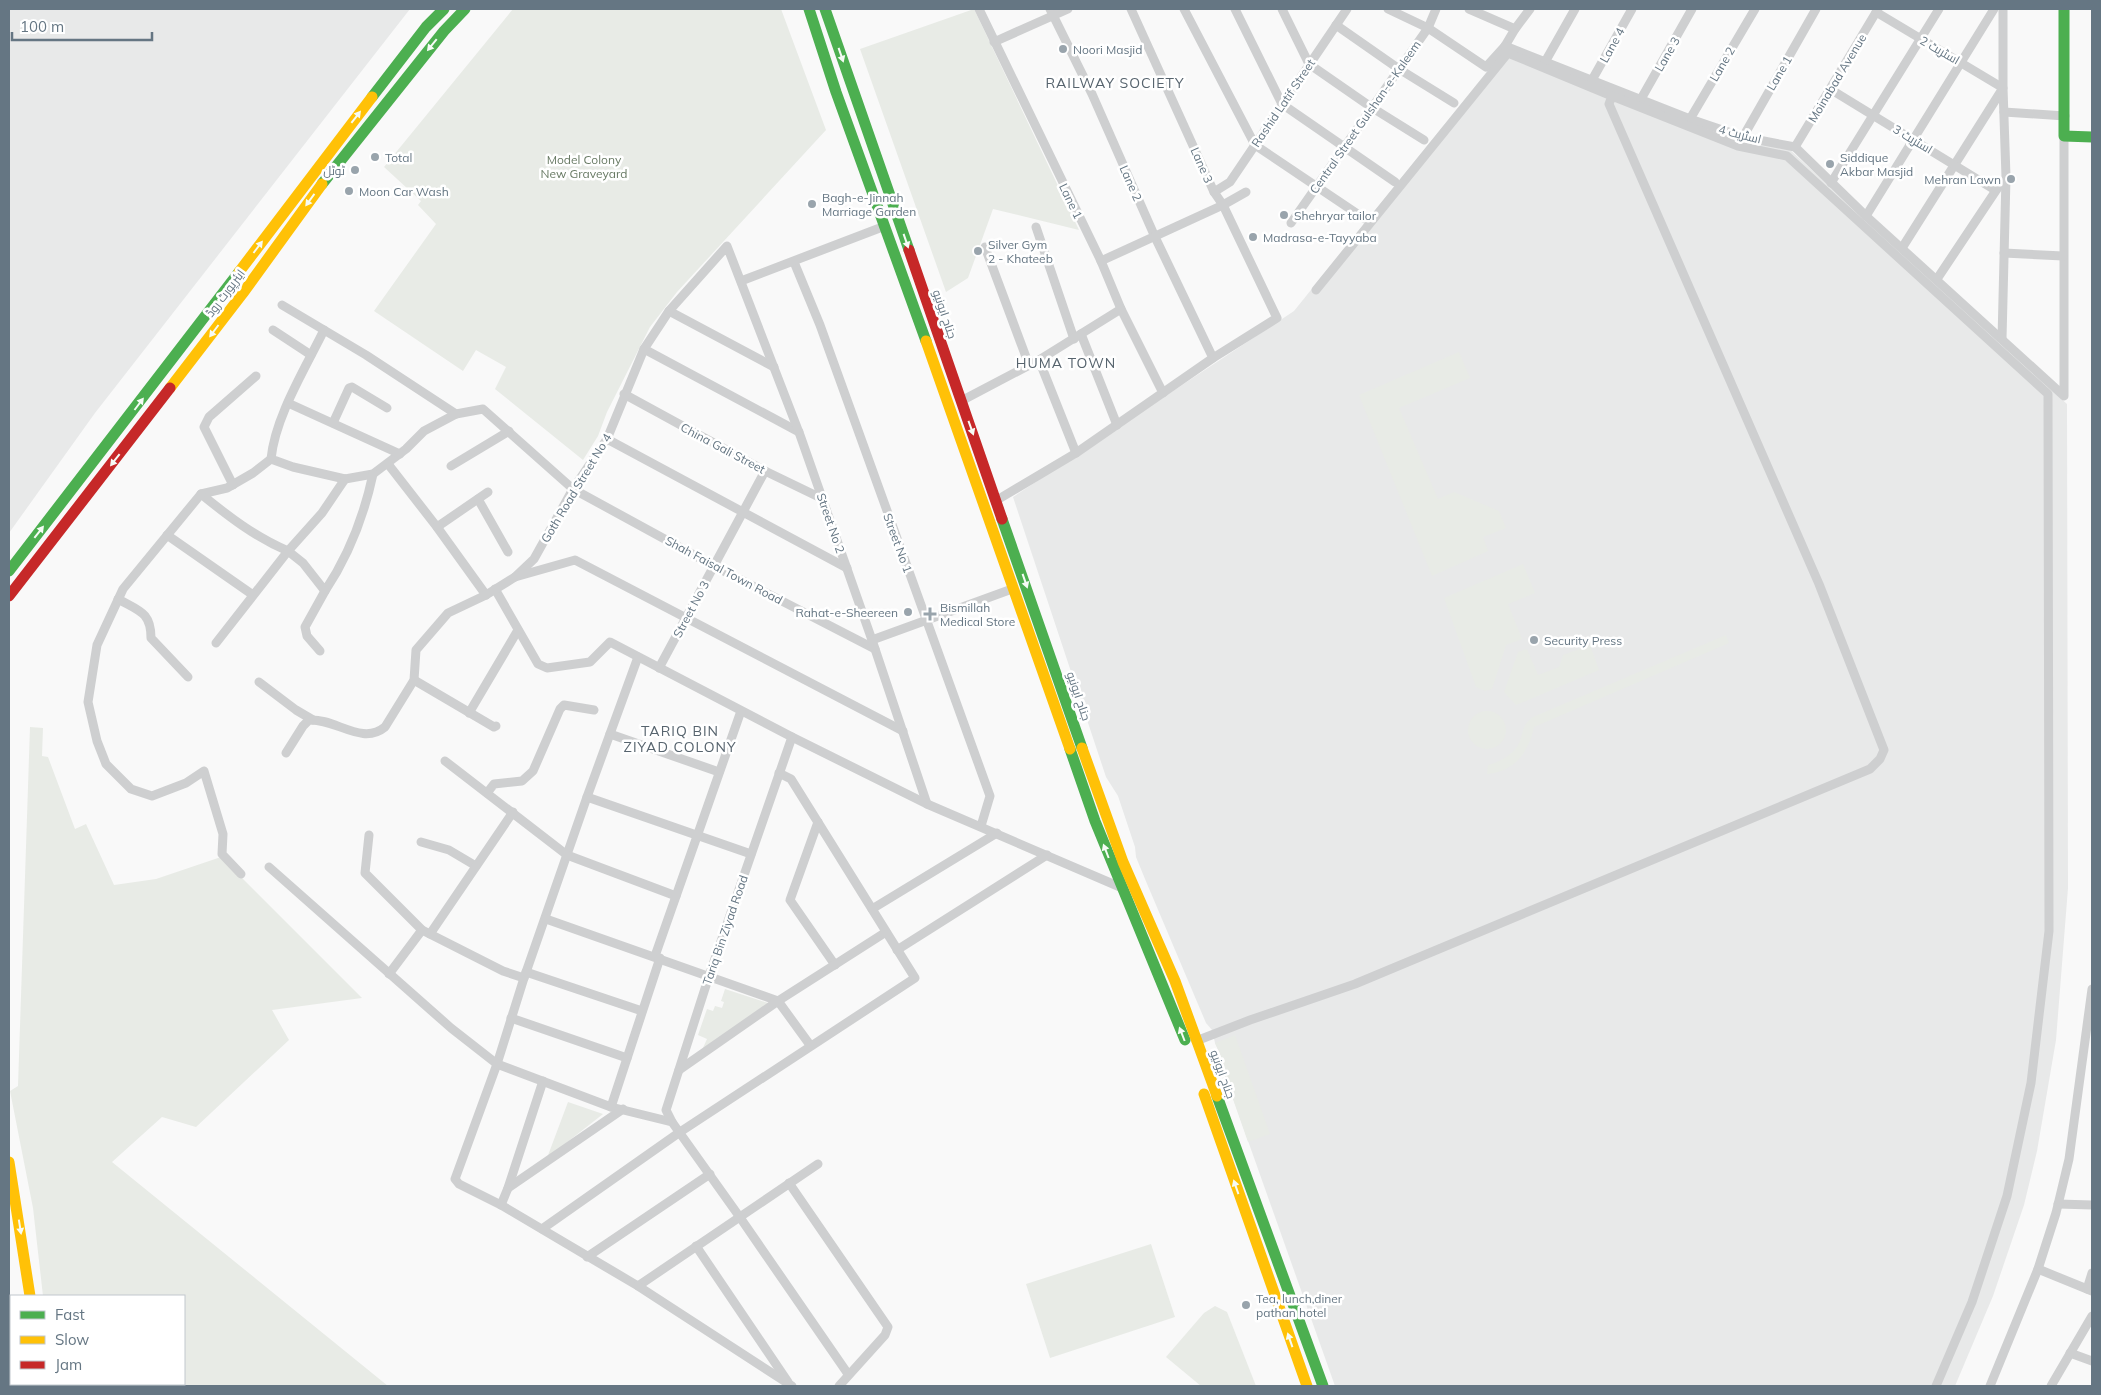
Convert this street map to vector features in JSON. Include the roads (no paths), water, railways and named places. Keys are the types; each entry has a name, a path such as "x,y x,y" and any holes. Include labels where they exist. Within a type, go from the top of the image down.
{"main road":[{"name":"ایئرپورٹ روڈ","path":"9,570 114,438 342,135 426,27 444,9"},
{"name":"ایئرپورٹ روڈ","path":"9,596 237,301 329,174 444,31 465,9"},
{"name":"جناح ایونیو","path":"809,9 836,92 1094,821 1183,1034 1306,1386"},
{"name":"جناح ایونیو","path":"825,9 1103,809 1127,871 1175,981 1323,1386"},
{"path":"2064,9 2064,136 2092,137"},
{"path":"9,1162 30,1295"}],"street":[{"name":"Lane 1","path":"979,9 1101,260 1121,309 1163,393"},
{"path":"994,42 1051,13 1068,9"},
{"name":"Lane 3","path":"1132,9 1214,192 1223,205 1277,318 1213,358"},
{"path":"1184,9 1255,145 1365,219"},
{"path":"1235,9 1282,104 1395,182"},
{"path":"1282,9 1309,64 1371,107 1424,140"},
{"name":"Rashid Latif Street","path":"1214,192 1230,182 1347,9"},
{"path":"1388,9 1428,28 1486,67 1505,46 1514,29 1530,9"},
{"name":"Central Street Gulshan-e-Kaleem","path":"1291,222 1428,28 1436,9"},
{"path":"1469,9 1514,29"},
{"path":"1545,62 1576,9"},
{"name":"Lane 4","path":"1592,80 1632,9"},
{"name":"Lane 3","path":"1641,99 1692,9"},
{"name":"Lane 2","path":"1690,119 1755,9"},
{"name":"Lane 1","path":"1743,137 1816,9"},
{"path":"1831,183 1939,9"},
{"path":"1866,216 1994,9"},
{"path":"2002,339 2006,177 2003,9"},
{"name":"اسٹریٹ 2","path":"1877,10 2003,88"},
{"name":"Moinabad Avenue","path":"1795,147 1877,10"},
{"name":"Lane 2","path":"1051,13 1092,94 1155,237 1213,358"},
{"path":"1336,25 1399,69 1454,103"},
{"name":"اسٹریٹ 4","path":"1505,46 1690,119 1743,137 1795,147"},
{"path":"1316,290 1508,53 1738,146 1787,156 2048,394 2049,931 2031,1083 2007,1196 1972,1302 1936,1386"},
{"path":"1902,248 2003,88"},
{"name":"اسٹریٹ 3","path":"1830,89 1995,190"},
{"path":"1196,1041 1250,1020 1355,984 1861,773 1870,769 1880,759 1884,750 1819,584 1609,104 1612,96"},
{"path":"2004,112 2065,116"},
{"path":"1795,147 1866,216 2064,396 2064,136"},
{"path":"1937,280 1995,190 2006,177"},
{"path":"1101,260 1155,237 1246,192"},
{"path":"741,281 885,226"},
{"path":"1036,227 1078,337 1117,425"},
{"name":"Street No 2","path":"727,246 799,432 904,732 927,804"},
{"name":"Goth Road Street No 4","path":"515,577 534,559 573,489 607,439 644,349 669,311 727,246"},
{"path":"984,247 1029,365"},
{"path":"2004,253 2063,256"},
{"name":"Street No 1","path":"794,262 820,325 990,796 981,826"},
{"path":"271,459 293,467 345,479 373,474 400,454 424,431 456,414 366,354 282,305"},
{"path":"961,401 1039,360 1121,309"},
{"path":"669,311 774,366"},
{"path":"273,330 312,355"},
{"path":"241,874 222,854 223,834 204,771 186,783 152,796 131,789 106,764 97,741 88,702 97,645 123,589 201,494 227,488 253,473 271,459 272,443 288,403 324,330"},
{"path":"644,349 799,432"},
{"path":"997,500 1076,453 1213,358"},
{"path":"1039,360 1076,453"},
{"path":"233,484 204,427 209,417 256,376"},
{"path":"333,423 349,388 352,387 387,408"},
{"name":"China Gali Street","path":"624,394 765,471 823,499"},
{"path":"288,403 400,454"},
{"name":"Shah Faisal Town Road","path":"456,414 483,409 573,489 714,566 875,649"},
{"path":"451,466 509,431"},
{"path":"607,439 847,568"},
{"path":"388,464 486,595"},
{"name":"Street No 3","path":"659,668 765,471"},
{"path":"320,651 308,636 305,627 325,591 342,567 370,490 373,474"},
{"path":"216,643 288,551 322,513 345,479"},
{"path":"437,527 488,492"},
{"path":"201,494 268,542 288,551 303,563 325,591"},
{"path":"478,499 508,552"},
{"path":"167,535 253,595"},
{"path":"259,682 296,710 314,720 366,735 380,731 385,727 414,680 416,650 448,613 486,595 515,577 575,560 904,732"},
{"path":"495,589 538,664 547,668 590,662 610,642 792,738 927,804 1120,887"},
{"path":"872,640 1012,589"},
{"path":"118,599 147,616 151,625 151,638 188,677"},
{"path":"469,713 518,630"},
{"path":"638,657 587,797 525,975 497,1064 455,1179 459,1184 501,1205 638,1286 791,1386"},
{"path":"414,680 469,713 494,727 496,726"},
{"path":"487,793 494,784 522,781 533,771 560,709 564,705 594,710"},
{"path":"611,1107 676,896 741,711"},
{"path":"286,753 302,726 309,720 314,720"},
{"path":"610,734 719,772"},
{"name":"Tariq Bin Ziyad Road","path":"672,1122 666,1110 678,1070 792,738"},
{"path":"445,761 513,812 567,856 676,896"},
{"path":"542,1229 680,1132 810,1045 915,978 791,779 779,773"},
{"path":"587,797 751,854"},
{"path":"390,974 426,932 476,866 513,812"},
{"path":"818,822 790,900 835,965"},
{"path":"872,909 998,833"},
{"path":"369,835 365,873 426,932 502,971 525,975 642,1011"},
{"path":"420,842 449,850 476,866"},
{"path":"897,950 1047,855"},
{"path":"269,868 451,1028 497,1064 611,1107 672,1122 740,1216 848,1374"},
{"path":"546,919 778,1001 810,1045"},
{"path":"678,1070 778,1001 886,932"},
{"path":"1990,1386 2038,1269 2058,1204 2069,1159 2092,989"},
{"path":"511,1018 627,1058"},
{"path":"501,1205 543,1082"},
{"path":"508,1188 623,1110"},
{"path":"638,1286 818,1164"},
{"path":"587,1257 710,1174"},
{"path":"789,1183 888,1327 885,1335 839,1386"},
{"path":"2058,1204 2092,1205"},
{"path":"696,1246 791,1386"},
{"path":"2038,1269 2089,1290 2092,1273"},
{"path":"2051,1386 2070,1353 2089,1327 2092,1316"},
{"path":"2070,1353 2092,1361"}],"place":[{"name":"Noori Masjid","path":"1063,49"},
{"name":"Total","path":"375,157"},
{"name":"Siddique Akbar Masjid","path":"1830,164"},
{"name":"ٹوٹل","path":"355,170"},
{"name":"Mehran Lawn","path":"2011,179"},
{"name":"Moon Car Wash","path":"349,191"},
{"name":"Bagh-e-Jinnah Marriage Garden","path":"812,204"},
{"name":"Shehryar tailor","path":"1284,215"},
{"name":"Madrasa-e-Tayyaba","path":"1253,237"},
{"name":"Silver Gym 2 - Khateeb","path":"978,251"},
{"name":"Rahat-e-Sheereen","path":"908,612"},
{"name":"Bismillah Medical Store","path":"930,614"},
{"name":"Security Press","path":"1534,640"},
{"name":"Tea, lunch,diner pathan hotel","path":"1246,1305"}],"district":[{"name":"RAILWAY SOCIETY","path":"1115,83"},
{"name":"HUMA TOWN","path":"1066,363"},
{"name":"TARIQ BIN ZIYAD COLONY","path":"680,740"}],"park label":[{"name":"Model Colony New Graveyard","path":"584,166"}]}
